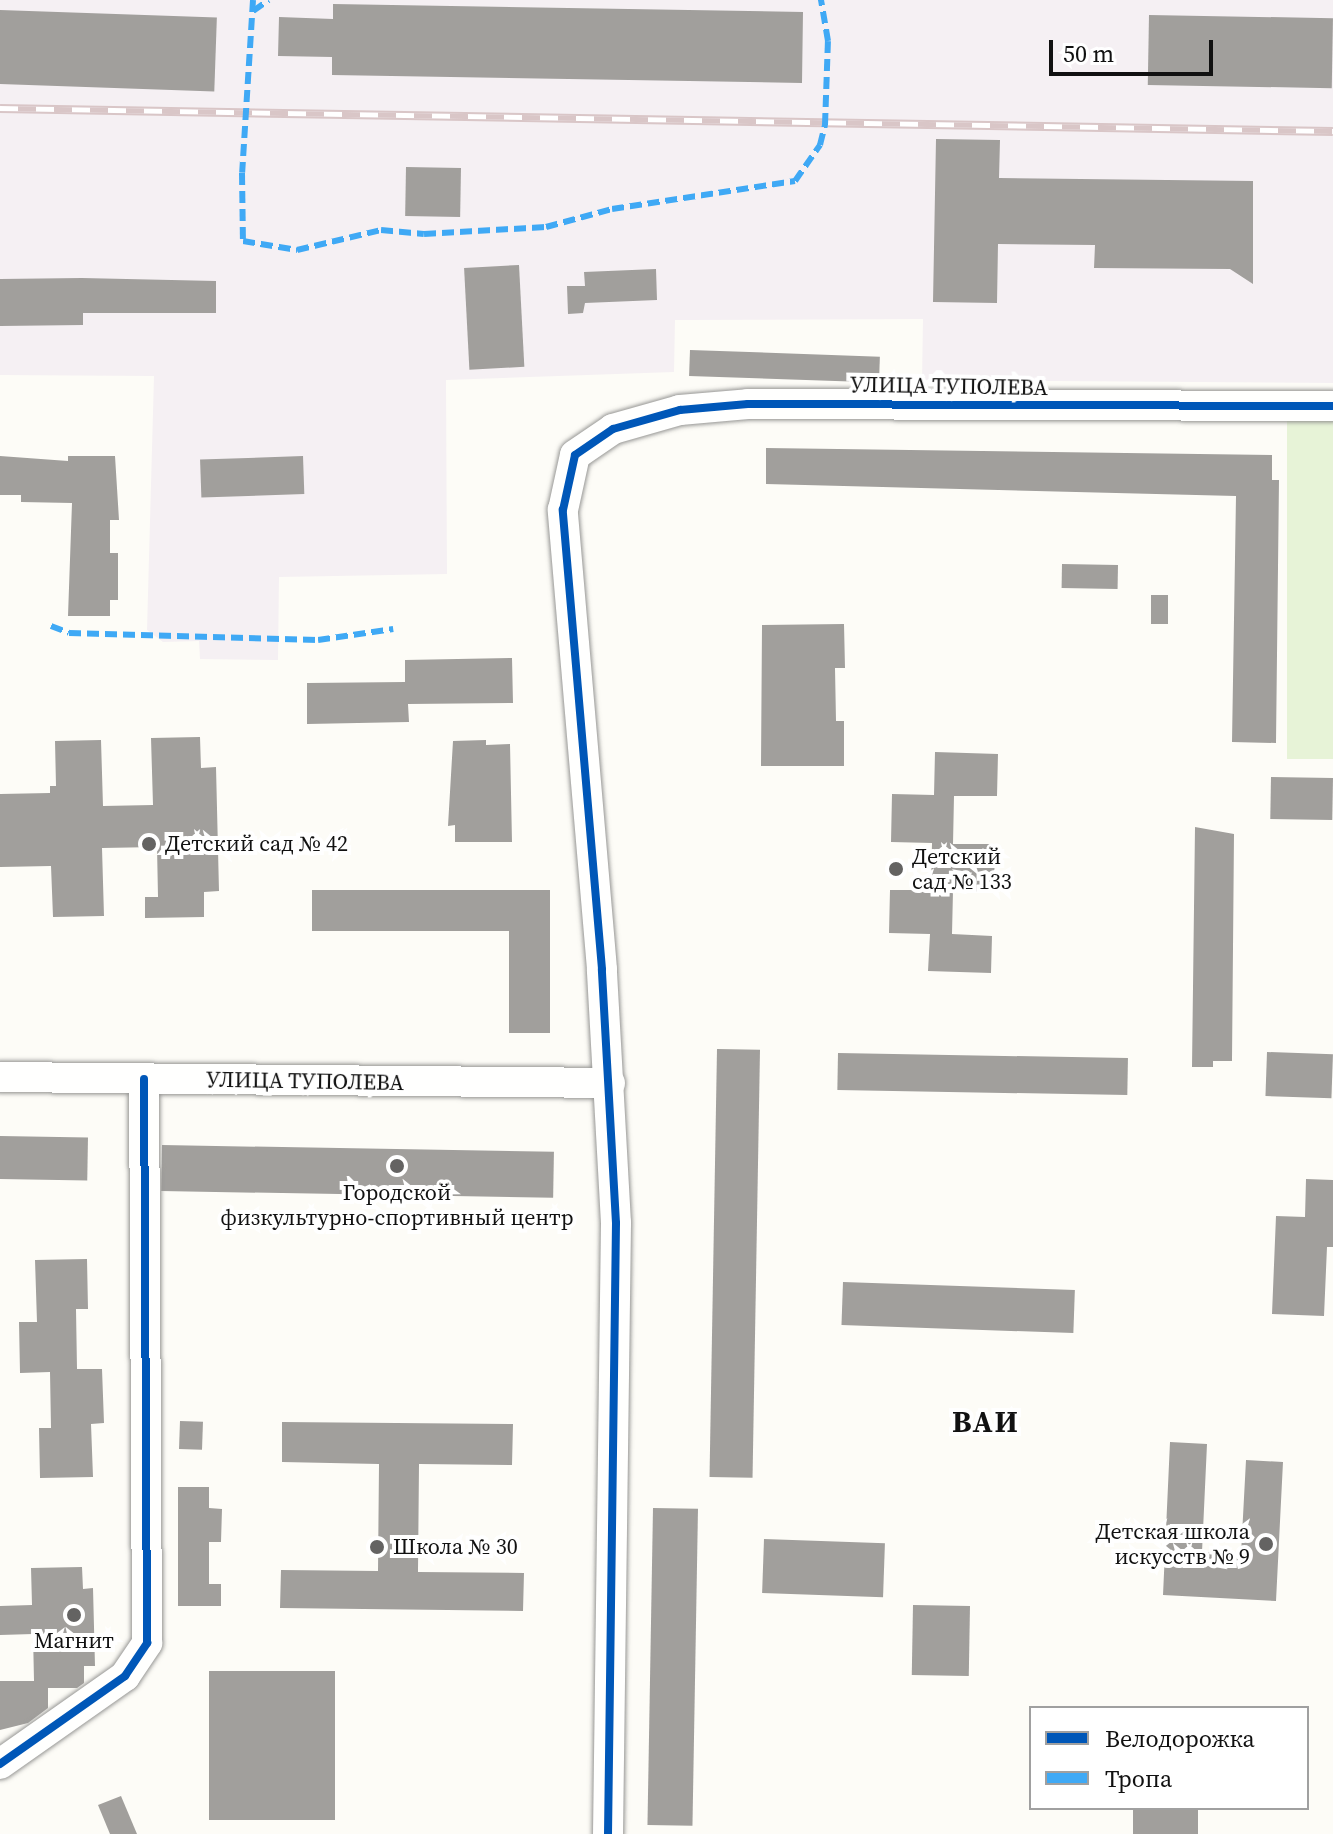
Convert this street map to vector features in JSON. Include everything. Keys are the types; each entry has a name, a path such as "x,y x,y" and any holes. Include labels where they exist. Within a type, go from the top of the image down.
{"street":[{"name":"УЛИЦА ТУПОЛЕВА","path":"0,1077 610,1083 563,510 575,455 613,429 680,410 748,404 1333,406"},
{"path":"0,1764 125,1676 147,1643 144,1079"},
{"path":"608,1834 616,1238 610,1083"}],"shaded area":[{"path":"0,0 1333,0 1333,383 922,380 923,319 675,320 674,372 446,380 447,574 279,577 278,660 200,659 199,641 163,642 147,630 154,376 0,375"}],"green space":[{"path":"1287,413 1333,413 1333,759 1287,759"}],"building":[{"path":"333,4 803,12 802,83 332,75 332,57 278,56 279,17 333,19"},
{"path":"0,10 217,18 214,92 0,84"},
{"path":"1149,15 1333,18 1332,88 1148,85"},
{"path":"936,139 1000,140 999,178 1253,181 1253,284 1230,269 1094,268 1095,245 998,244 997,303 933,302"},
{"path":"406,167 461,168 460,217 405,216"},
{"path":"519,265 524,367 469,370 464,268"},
{"path":"656,269 657,300 585,303 583,313 568,314 567,286 585,286 584,272"},
{"path":"0,279 216,281 216,313 83,313 83,325 0,326"},
{"path":"690,350 880,357 879,383 689,376"},
{"path":"766,448 1272,455 1272,480 1279,480 1276,743 1232,742 1236,496 766,484"},
{"path":"0,456 68,461 68,456 115,456 119,520 110,520 110,553 118,553 118,600 110,600 110,616 68,616 72,503 21,502 21,495 0,495"},
{"path":"303,456 304,494 201,498 200,460"},
{"path":"1062,564 1118,565 1118,589 1062,588"},
{"path":"1151,595 1168,595 1168,624 1151,624"},
{"path":"844,624 845,668 835,668 836,721 844,721 844,766 761,766 762,625"},
{"path":"512,658 513,703 408,704 409,722 307,724 307,683 405,682 405,660"},
{"path":"200,737 201,768 216,767 219,891 204,892 204,917 145,918 145,897 158,897 157,847 102,848 104,916 53,917 51,866 0,867 0,794 50,793 50,786 56,786 55,741 101,740 103,806 153,805 151,738"},
{"path":"486,740 486,745 510,744 512,842 455,842 455,825 448,826 453,741"},
{"path":"935,752 998,754 997,796 954,796 953,844 995,844 994,892 953,891 952,934 992,936 991,973 928,971 930,934 889,933 890,890 931,890 932,843 891,842 892,794 934,795"},
{"path":"1271,777 1333,778 1332,820 1270,819"},
{"path":"1195,827 1234,834 1232,1061 1213,1061 1213,1067 1192,1067"},
{"path":"312,890 550,890 550,1033 509,1033 509,931 312,931"},
{"path":"717,1049 760,1050 753,1478 710,1477"},
{"path":"1267,1052 1333,1054 1331,1098 1265,1096"},
{"path":"838,1053 1128,1058 1127,1095 837,1090"},
{"path":"0,1136 88,1138 87,1181 0,1179"},
{"path":"162,1145 554,1152 553,1198 161,1191"},
{"path":"1306,1179 1333,1180 1333,1247 1327,1247 1324,1316 1272,1314 1276,1216 1305,1217"},
{"path":"87,1259 88,1309 76,1309 77,1369 102,1369 104,1423 91,1424 93,1477 40,1478 39,1428 51,1428 50,1372 20,1373 19,1322 37,1322 35,1260"},
{"path":"843,1282 1075,1290 1073,1333 841,1325"},
{"path":"180,1421 203,1422 202,1450 179,1449"},
{"path":"282,1422 513,1424 512,1465 419,1464 418,1572 524,1573 523,1611 280,1608 281,1570 378,1571 379,1464 282,1462"},
{"path":"1170,1442 1207,1444 1202,1552 1241,1554 1246,1460 1283,1462 1276,1601 1163,1595"},
{"path":"178,1487 209,1487 209,1508 222,1509 221,1542 209,1542 209,1584 221,1584 221,1606 178,1606"},
{"path":"653,1508 698,1509 692,1826 647,1825"},
{"path":"764,1539 885,1543 883,1597 762,1593"},
{"path":"82,1567 83,1589 93,1588 95,1666 84,1666 84,1683 77,1688 48,1688 48,1708 28,1723 0,1730 0,1681 34,1681 33,1634 0,1635 0,1606 32,1605 31,1568"},
{"path":"913,1605 970,1606 969,1676 912,1675"},
{"path":"209,1671 335,1671 335,1820 209,1820"},
{"path":"121,1796 137,1834 110,1834 98,1805"},
{"path":"1133,1810 1198,1810 1198,1834 1133,1834"}],"railway":[{"path":"0,108 1333,131"}],"marked path":[{"path":"253,0 242,173 243,241 297,250 381,230 424,234 546,227 612,209 795,181 820,145 825,125 828,41 821,0"},
{"path":"253,11 269,0"},
{"path":"51,626 69,633 318,640 393,629"}],"cycle path":[{"path":"608,1834 616,1223 602,969 563,510 575,455 613,429 680,410 748,404 1333,406"},
{"path":"0,1764 125,1676 147,1643 144,1079"}],"place":[{"name":"Детский сад № 42","path":"149,844"},
{"name":"Детский сад № 133","path":"896,869"},
{"name":"Городской физкультурно-спортивный центр","path":"397,1166"},
{"name":"Детская школа искусств № 9","path":"1266,1544"},
{"name":"Школа № 30","path":"377,1547"},
{"name":"Магнит","path":"74,1615"}],"district":[{"name":"ВАИ","path":"986,1422"}]}
